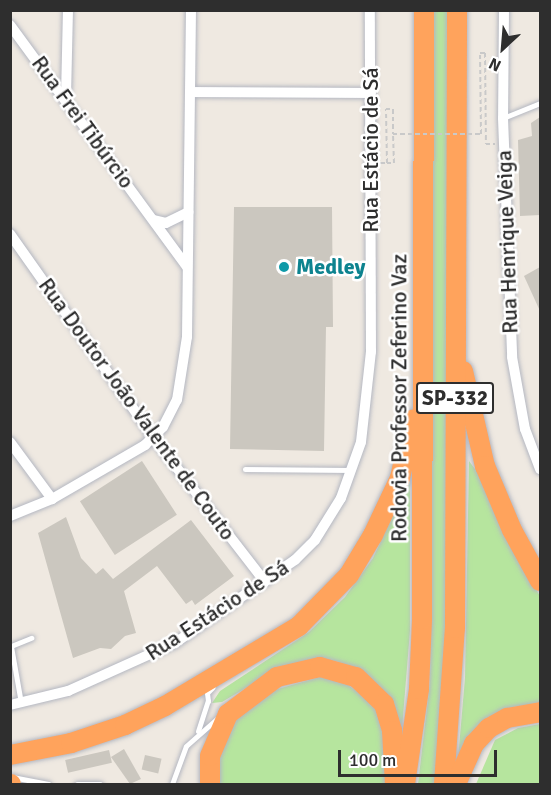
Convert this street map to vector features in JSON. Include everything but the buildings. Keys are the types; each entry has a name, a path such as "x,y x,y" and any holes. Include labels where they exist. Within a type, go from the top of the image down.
{"highway":[{"name":"Rodovia Professor Zeferino Vaz","path":"405,784 419,689 422,630 424,10"},
{"name":"SP-332","path":"444,784 455,628 458,16"},
{"path":"458,262 463,368 478,442 495,493 540,580"},
{"path":"10,755 71,743 125,725 278,640 326,602 349,575 391,502 410,440 424,345"},
{"path":"210,784 208,771 214,741 228,714 249,695 277,677 308,668 331,667 367,684 389,717 395,784"},
{"path":"456,784 474,744 489,729 507,718 540,712"}],"street":[{"path":"66,97 68,10"},
{"path":"10,516 52,499 153,437 163,427 177,400 184,372 189,212 191,10"},
{"name":"Rua Estácio de Sá","path":"16,704 68,691 118,671 175,643 265,582 315,540 341,498 361,442 371,352 370,10"},
{"name":"Rua Henrique Veiga","path":"507,12 503,118 512,357 525,429 540,469"},
{"name":"Rua Frei Tibúrcio","path":"10,25 66,97 187,267"},
{"path":"190,92 371,93"},
{"path":"154,220 166,223 189,212"},
{"name":"Rua Doutor João Valente de Couto","path":"10,234 153,437 265,582"},
{"path":"10,442 52,499"}],"lane":[{"path":"503,118 540,103"},
{"path":"245,469 352,470"},
{"path":"16,704 11,646 31,638"},
{"path":"198,732 208,701 207,693 235,665"},
{"path":"172,784 186,746 198,732 249,695"},
{"path":"10,776 48,784"},
{"path":"77,784 100,784"}],"path":[{"path":"393,134 481,134 480,53 485,53 486,144"},
{"path":"386,109 393,109 393,134 394,163 387,163 386,109"}],"green space":[{"path":"449,10 449,622 436,784 418,784 430,682 432,11"},
{"path":"469,461 480,476 515,552 540,596 540,703 512,707 482,723 458,759 465,678"},
{"path":"410,478 410,631 402,729 394,706 355,668 336,661 316,659 271,673 222,702 212,703 220,691 309,632 345,597 373,558"},
{"path":"320,677 347,684 373,704 384,727 389,784 220,784 217,757 236,720 274,690"},
{"path":"540,724 540,784 476,784 495,740 518,728"}],"place":[{"name":"Medley","path":"284,267"}]}
